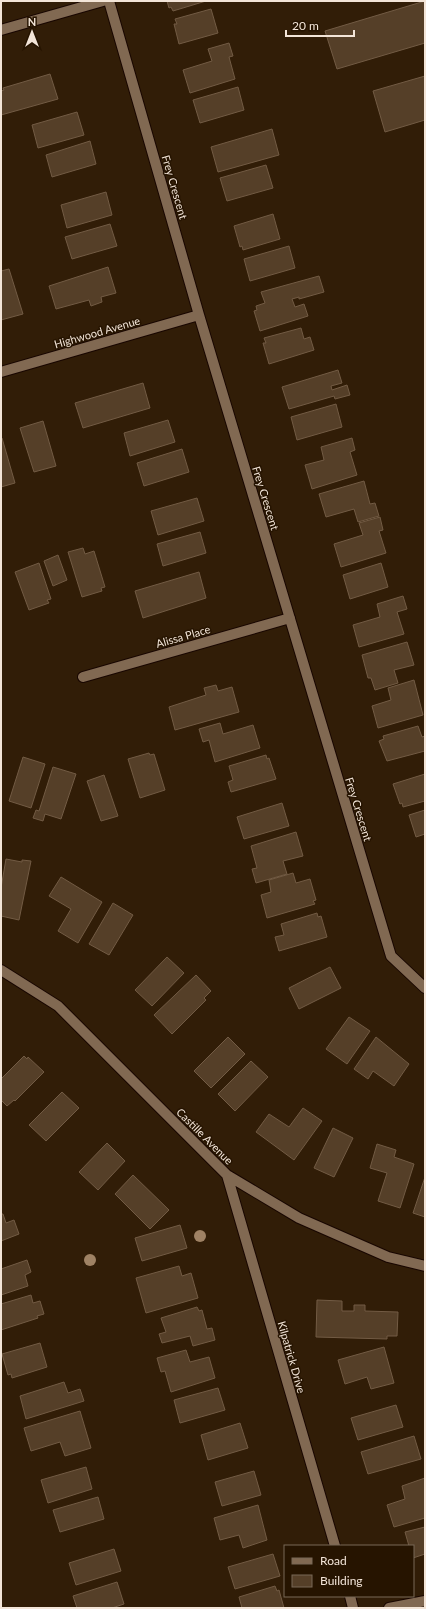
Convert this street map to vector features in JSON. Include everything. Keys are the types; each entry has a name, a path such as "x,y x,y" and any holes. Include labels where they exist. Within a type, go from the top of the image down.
{"street":[{"path":"1,30 103,1"},
{"name":"Frey Crescent","path":"109,1 199,315 391,956 425,988"},
{"name":"Highwood Avenue","path":"1,372 199,315"},
{"name":"Alissa Place","path":"82,677 290,618"},
{"name":"Castille Avenue","path":"1,970 58,1006 227,1175 300,1218 388,1257 425,1266"},
{"name":"Kilpatrick Drive","path":"227,1175 335,1545"},
{"path":"350,1597 353,1608"},
{"path":"388,1608 425,1601"}],"building":[{"path":"167,1 206,1 173,11 171,7 169,8"},
{"path":"425,1 425,43 337,69 325,31"},
{"path":"211,9 218,33 179,44 174,24 177,24 175,19"},
{"path":"229,43 233,56 229,57 235,79 190,93 183,70 212,61 208,49"},
{"path":"50,74 58,99 1,115 1,91 4,90 3,88"},
{"path":"425,76 425,120 385,132 373,91"},
{"path":"238,87 244,110 200,123 193,100"},
{"path":"77,112 84,135 38,148 32,125"},
{"path":"272,129 279,155 218,172 211,147"},
{"path":"90,141 96,164 52,177 46,155"},
{"path":"266,165 273,188 227,201 220,178"},
{"path":"106,192 112,215 67,228 61,205"},
{"path":"273,214 280,239 243,250 242,246 240,247 234,226"},
{"path":"110,224 117,246 72,259 65,237"},
{"path":"289,246 295,268 250,281 244,259"},
{"path":"108,267 116,293 101,297 102,302 91,306 89,300 56,309 49,286"},
{"path":"9,269 23,314 1,320 1,271"},
{"path":"319,276 324,292 299,299 299,297 292,299 295,307 304,304 308,316 260,331 254,311 257,310 256,306 265,303 261,292"},
{"path":"301,328 304,339 310,337 314,350 269,364 263,343 266,343 264,338"},
{"path":"338,370 342,383 331,386 332,390 347,385 350,395 335,399 334,396 289,409 282,387"},
{"path":"143,383 150,408 83,428 75,403"},
{"path":"336,404 342,427 297,440 291,417"},
{"path":"168,420 175,442 130,456 124,433"},
{"path":"43,421 56,466 34,472 20,428"},
{"path":"2,438 15,483 1,487 1,439"},
{"path":"352,438 355,450 350,452 357,475 312,489 305,465 324,460 321,447"},
{"path":"182,449 189,472 144,486 137,463"},
{"path":"364,481 370,504 375,503 379,516 358,522 354,509 326,517 319,494"},
{"path":"197,498 204,521 158,535 151,511"},
{"path":"380,517 383,530 379,531 386,553 341,567 334,544 363,535 359,523"},
{"path":"200,532 206,553 163,566 157,544"},
{"path":"83,548 85,554 94,551 105,587 101,588 102,591 82,597 68,552"},
{"path":"58,555 67,580 53,586 44,561"},
{"path":"39,563 51,599 47,600 49,603 29,610 15,572"},
{"path":"381,563 388,587 350,599 343,575"},
{"path":"199,572 206,598 143,618 135,591"},
{"path":"403,596 407,609 397,612 404,634 359,647 353,625 380,617 377,604"},
{"path":"407,642 414,665 394,670 398,683 375,690 371,678 368,678 362,655"},
{"path":"414,680 423,715 378,728 372,706 391,700 388,688"},
{"path":"216,685 218,691 232,687 239,712 175,730 169,707 206,695 204,688"},
{"path":"220,723 223,734 253,725 260,748 215,762 209,740 203,742 199,729"},
{"path":"418,726 422,737 425,736 425,751 387,761 379,741 384,739 383,736"},
{"path":"149,753 150,755 154,754 165,790 140,798 128,759"},
{"path":"266,755 267,759 269,758 276,779 231,792 228,782 233,780 229,766"},
{"path":"23,757 45,764 31,808 9,801"},
{"path":"53,767 76,774 61,819 45,814 43,821 33,818 36,810 39,811"},
{"path":"425,774 425,801 403,807 402,803 400,804 393,784"},
{"path":"104,775 118,816 101,821 87,781"},
{"path":"282,803 289,826 244,839 237,817"},
{"path":"425,810 425,834 416,837 409,815"},
{"path":"296,832 303,856 283,861 287,874 256,883 252,869 257,868 251,846"},
{"path":"6,859 22,862 22,860 31,861 19,920 1,916 1,888"},
{"path":"293,873 296,883 310,879 316,900 313,901 315,904 267,918 261,895 271,892 269,880"},
{"path":"61,877 102,902 78,943 58,931 71,909 49,896"},
{"path":"113,903 133,915 109,955 89,944"},
{"path":"317,913 318,917 321,916 327,937 279,951 275,937 284,935 281,924"},
{"path":"167,957 184,973 152,1006 135,990"},
{"path":"330,967 341,988 299,1009 289,988"},
{"path":"196,975 211,991 204,998 206,1000 172,1034 154,1015"},
{"path":"349,1017 370,1031 347,1064 326,1049"},
{"path":"228,1037 245,1054 211,1088 194,1071"},
{"path":"376,1037 409,1064 394,1086 373,1071 368,1079 354,1069"},
{"path":"24,1056 27,1059 28,1057 44,1072 15,1101 14,1100 7,1106 1,1100 1,1079"},
{"path":"251,1061 268,1077 235,1111 218,1094"},
{"path":"62,1092 79,1108 46,1141 29,1125"},
{"path":"303,1108 322,1121 294,1160 256,1132 269,1114 289,1127"},
{"path":"333,1128 353,1138 334,1177 314,1168"},
{"path":"107,1143 125,1161 98,1190 79,1172"},
{"path":"377,1144 396,1150 394,1157 414,1164 400,1208 378,1201 387,1173 370,1168"},
{"path":"133,1175 169,1210 150,1229 115,1194"},
{"path":"425,1177 425,1217 413,1213"},
{"path":"1,1214 3,1214 6,1223 14,1220 19,1234 1,1241"},
{"path":"180,1225 187,1248 142,1261 135,1238"},
{"path":"27,1260 31,1272 25,1275 28,1286 1,1295 1,1269"},
{"path":"179,1266 182,1276 191,1273 198,1298 146,1313 136,1278"},
{"path":"31,1295 33,1303 40,1301 44,1314 37,1316 38,1318 1,1330 1,1304"},
{"path":"317,1300 342,1301 342,1311 354,1311 354,1305 365,1305 365,1311 398,1312 397,1336 387,1336 387,1339 316,1337"},
{"path":"197,1307 199,1311 202,1310 207,1329 212,1328 215,1340 193,1346 190,1336 162,1343 159,1334 166,1332 161,1318"},
{"path":"40,1343 47,1367 12,1378 11,1374 8,1375 2,1354"},
{"path":"384,1347 394,1383 371,1389 367,1377 345,1384 338,1360"},
{"path":"186,1350 190,1362 209,1357 215,1378 171,1392 165,1371 161,1372 157,1358"},
{"path":"64,1382 68,1393 80,1389 84,1401 26,1419 20,1396"},
{"path":"218,1388 225,1410 180,1423 174,1400"},
{"path":"396,1405 403,1427 358,1440 351,1418"},
{"path":"80,1411 91,1448 65,1456 60,1442 31,1451 24,1428"},
{"path":"240,1423 248,1448 208,1460 201,1435"},
{"path":"414,1436 421,1459 368,1474 361,1452"},
{"path":"86,1467 92,1489 48,1503 41,1480"},
{"path":"254,1471 261,1495 222,1506 215,1482"},
{"path":"425,1478 425,1518 394,1527 387,1505 405,1499 402,1486"},
{"path":"98,1497 104,1519 60,1532 53,1510"},
{"path":"258,1505 267,1540 243,1548 239,1535 220,1540 214,1518"},
{"path":"425,1527 425,1554 414,1558 414,1545 409,1545 405,1532"},
{"path":"114,1549 121,1571 76,1585 69,1563"},
{"path":"273,1554 280,1576 235,1589 228,1567"},
{"path":"117,1582 124,1604 112,1608 77,1608 73,1596"},
{"path":"275,1586 277,1591 279,1590 284,1608 242,1608 239,1597"}]}
